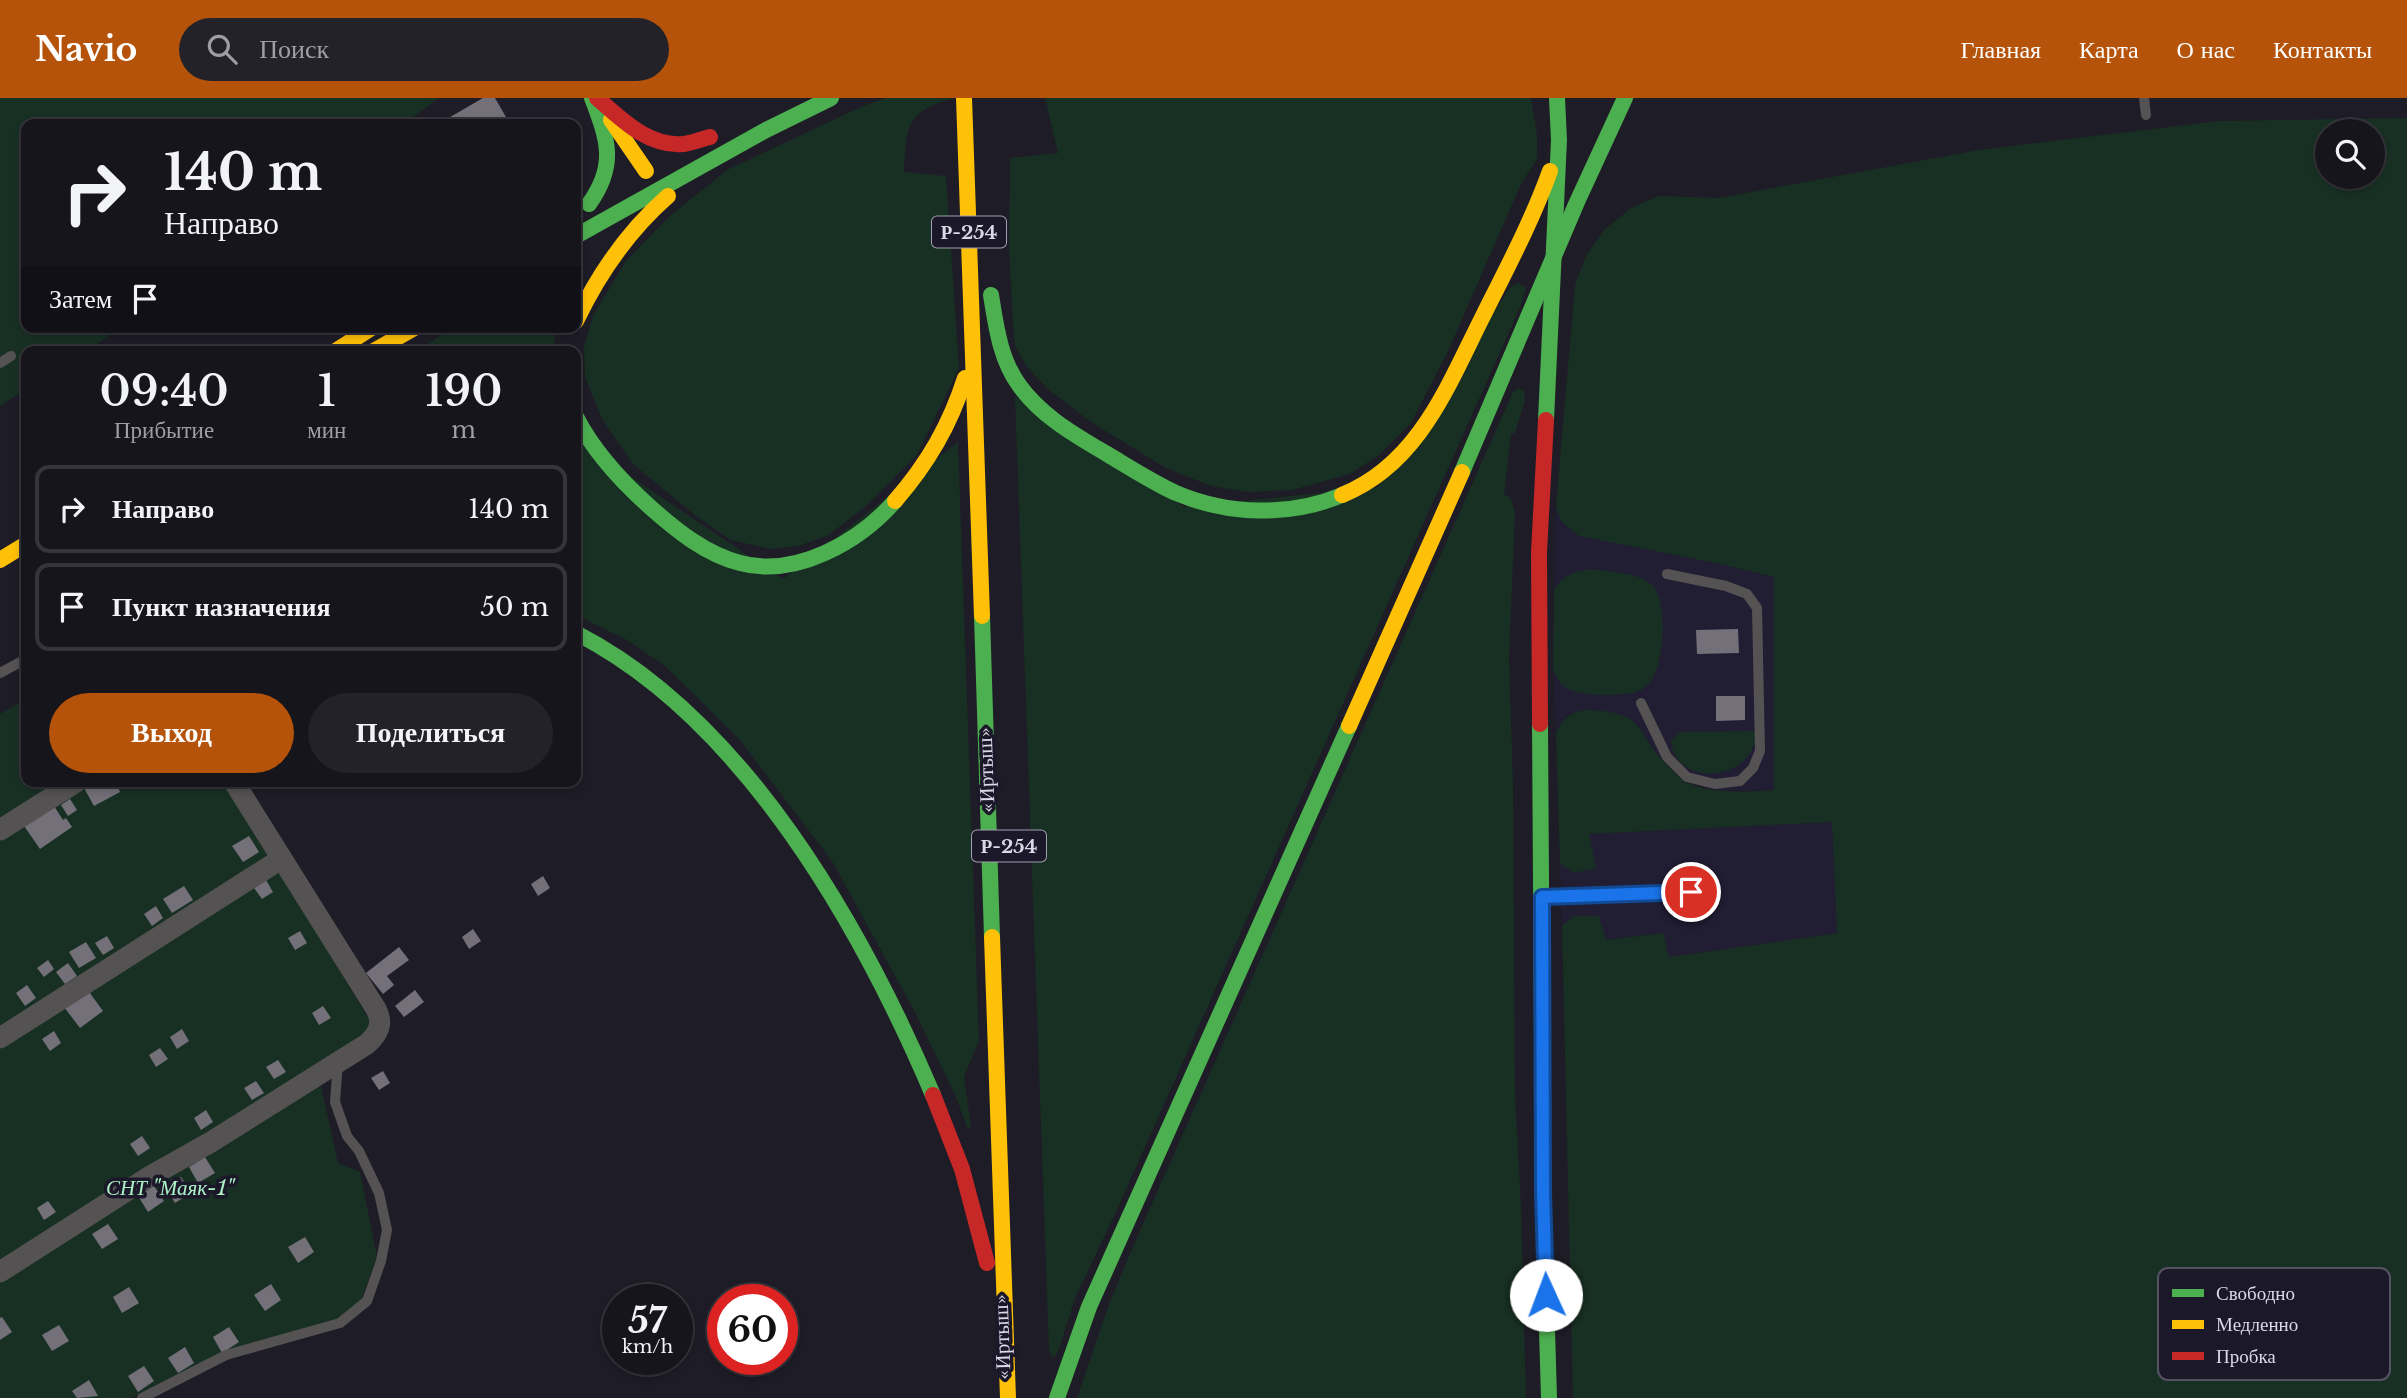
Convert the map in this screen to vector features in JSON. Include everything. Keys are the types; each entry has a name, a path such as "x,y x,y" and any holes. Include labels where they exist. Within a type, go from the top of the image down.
{"main road":[{"path":"594,98 635,129 657,141 684,144 710,137"},
{"path":"594,98 651,168 657,189"},
{"path":"582,208 599,191 605,179 609,154 594,98"},
{"path":"581,233 718,156 831,98"},
{"name":"«Иртыш»","path":"964,98 1008,1398"},
{"path":"1549,1398 1543,1192 1539,552 1555,254 1559,140 1557,98"},
{"path":"1057,1398 1089,1307 1475,444 1555,254 1625,98"},
{"path":"651,168 728,127"},
{"path":"994,378 991,289 996,327 1011,373 1030,399 1079,438 1158,484 1200,502 1250,511 1274,511 1317,503 1360,487 1378,475 1416,438 1429,418 1529,224 1544,189 1559,140"},
{"path":"581,312 597,281 623,244 662,201 718,156"},
{"path":"582,208 612,191"},
{"path":"581,426 592,445 629,487 698,543 752,565 788,566 807,561 843,544 881,513 914,478 938,446 953,417 961,393 967,366 971,318"},
{"path":"343,346 364,333"},
{"path":"383,346 405,333"},
{"path":"0,560 21,547"},
{"path":"581,636 608,649 660,686 721,748 750,781 803,851 865,953 938,1106 972,1202 994,1300 998,1398"}],"street":[{"path":"0,830 68,787"},
{"path":"0,1272 147,1178 211,1142 338,1062 375,1037 380,1028 380,1017 237,787"},
{"path":"0,1038 281,859"}],"lane":[{"path":"2144,98 2146,115"},
{"path":"0,363 11,356"},
{"path":"1641,704 1667,757 1688,777 1715,784 1740,781 1753,768 1760,751 1757,608 1747,594 1737,590 1667,574"},
{"path":"0,673 21,662"},
{"path":"1542,897 1691,892"},
{"path":"142,1398 226,1354 340,1323 367,1301 382,1261 387,1230 379,1193 359,1151 347,1136 335,1102 338,1062"}],"shaded area":[{"path":"1556,507 1716,563 1774,577 1774,790 1719,791 1686,783 1658,757 1642,730 1610,712 1584,710 1568,715 1560,723 1556,733 1553,669"},
{"path":"1833,822 1837,934 1668,957 1663,933 1606,940 1574,916 1562,926 1560,864 1574,873 1588,834"}],"green space":[{"path":"0,98 439,98 410,119 21,119 21,333 113,333 94,346 21,346 21,392 0,406"},
{"path":"886,98 954,98 938,103 917,115 908,132 904,172 946,176 959,368 917,455 865,507 827,536 798,546 770,549 731,540 696,516 633,464 602,419 585,377 584,347 593,316 625,262 670,216 727,170 863,106"},
{"path":"1045,98 1531,98 1537,135 1537,159 1521,184 1449,349 1411,423 1379,455 1350,474 1292,490 1248,492 1211,486 1166,468 1091,422 1049,390 1027,367 1015,346 1009,249 1010,158 1058,153"},
{"path":"2407,118 2407,1398 1573,1398 1562,926 1574,916 1599,916 1606,940 1663,933 1669,957 1837,933 1832,822 1589,834 1596,868 1574,873 1560,864 1556,733 1565,720 1578,712 1609,712 1632,721 1659,757 1679,777 1698,787 1741,792 1774,790 1774,577 1579,536 1562,522 1556,507 1575,285 1586,256 1604,230 1631,208 1659,196 1719,198 1979,150 2219,121 2315,119 2315,189 2385,189 2385,119 2344,119"},
{"path":"1518,283 1526,288 1521,305 1076,1296 1057,1354 1053,1358 1049,1350 1015,396 1184,507 1378,487 1510,288"},
{"path":"445,333 555,333 554,346 424,346"},
{"path":"1519,388 1524,391 1525,400 1515,433 1511,434 1504,494 1511,499 1515,512 1509,656 1513,784 1515,1095 1526,1398 1077,1398 1109,1304 1138,1235 1513,392"},
{"path":"958,442 979,1041 964,1077 971,1126 968,1130 956,1097 916,1014 832,861 740,740 665,666 627,640 581,617 581,443 783,579"},
{"path":"1591,569 1640,578 1653,586 1658,595 1663,623 1657,669 1651,681 1637,691 1608,695 1577,692 1564,686 1553,669 1554,590 1570,575"},
{"name":"СНТ \"Маяк-1\"","path":"21,702 21,787 229,787 373,1026 312,1070 320,1082 338,1163 360,1172 377,1257 356,1314 221,1353 146,1393 130,1398 0,1398 0,714"},
{"path":"1757,731 1752,749 1742,762 1728,770 1713,773 1698,772 1685,766 1675,755 1671,740 1679,732"}],"building":[{"path":"483,98 495,98 507,119 447,119"},
{"path":"1738,629 1739,653 1697,654 1696,630"},
{"path":"1716,696 1745,696 1745,720 1716,721"},
{"path":"118,787 120,792 94,806 84,788"},
{"path":"70,799 77,810 68,816 61,805"},
{"path":"52,803 63,820 66,818 72,827 40,849 22,823"},
{"path":"249,836 259,852 243,862 232,846"},
{"path":"543,876 550,888 538,896 531,884"},
{"path":"266,880 273,892 262,899 254,888"},
{"path":"184,886 193,900 172,913 163,899"},
{"path":"156,906 163,918 152,926 144,914"},
{"path":"473,929 481,941 469,949 462,937"},
{"path":"300,931 307,943 295,950 288,938"},
{"path":"107,936 114,948 103,955 95,943"},
{"path":"86,942 96,958 79,968 69,952"},
{"path":"399,947 409,960 387,976 394,985 383,994 366,973"},
{"path":"48,960 54,969 44,977 37,968"},
{"path":"68,963 77,976 65,984 56,972"},
{"path":"27,985 36,998 25,1006 16,993"},
{"path":"87,989 103,1011 80,1028 64,1007"},
{"path":"415,990 424,1002 404,1017 395,1006"},
{"path":"323,1006 331,1018 319,1025 312,1013"},
{"path":"182,1029 189,1041 177,1049 170,1037"},
{"path":"54,1031 61,1043 50,1051 42,1039"},
{"path":"160,1048 168,1059 156,1067 149,1055"},
{"path":"278,1060 286,1072 274,1079 266,1067"},
{"path":"383,1071 390,1083 379,1090 371,1078"},
{"path":"256,1081 264,1093 252,1100 244,1088"},
{"path":"206,1110 213,1122 201,1130 194,1118"},
{"path":"142,1136 150,1148 138,1156 130,1144"},
{"path":"205,1157 215,1173 198,1183 189,1167"},
{"path":"181,1177 191,1193 175,1203 165,1187"},
{"path":"154,1186 164,1201 148,1212 138,1196"},
{"path":"48,1201 56,1212 44,1220 37,1208"},
{"path":"108,1224 118,1239 102,1249 92,1234"},
{"path":"305,1237 314,1252 298,1263 288,1247"},
{"path":"271,1284 281,1300 265,1311 254,1295"},
{"path":"129,1287 139,1303 122,1313 113,1297"},
{"path":"2,1317 12,1332 0,1340 0,1318"},
{"path":"59,1325 69,1341 52,1351 42,1335"},
{"path":"229,1327 239,1342 222,1353 213,1337"},
{"path":"185,1347 194,1363 178,1373 168,1358"},
{"path":"144,1366 154,1381 138,1392 128,1376"},
{"path":"89,1380 98,1396 77,1398 72,1391"}],"traffic: fast":[{"path":"589,204 604,177 607,152 592,98"},
{"path":"581,233 766,130 831,98"},
{"path":"1546,420 1559,140 1557,98"},
{"path":"1462,472 1577,202 1625,98"},
{"path":"991,295 1007,364 1028,396 1071,432 1149,479 1196,500 1238,509 1280,510 1322,502 1342,495"},
{"path":"581,425 609,465 650,507 703,547 740,563 783,565 825,553 863,530 895,501"},
{"path":"982,616 992,937"},
{"path":"581,636 637,671 693,718 744,772 833,897 904,1030 933,1095"},
{"path":"1540,724 1543,1192 1549,1398"},
{"path":"1057,1398 1089,1307 1349,726"}],"traffic: slow":[{"path":"964,98 982,616"},
{"path":"611,120 646,171"},
{"path":"1342,495 1369,481 1392,464 1428,420 1457,369 1510,262 1550,171"},
{"path":"581,311 594,286 627,238 668,196"},
{"path":"343,346 364,333"},
{"path":"383,346 405,333"},
{"path":"895,501 937,443 965,378"},
{"path":"1349,726 1462,472"},
{"path":"0,560 21,547"},
{"path":"992,937 1008,1398"}],"traffic: jam":[{"path":"597,98 636,130 658,141 683,144 710,137"},
{"path":"1540,724 1539,552 1546,420"},
{"path":"933,1095 962,1169 987,1263"}],"route":[{"path":"1546,1295 1542,897 1691,892"}]}
